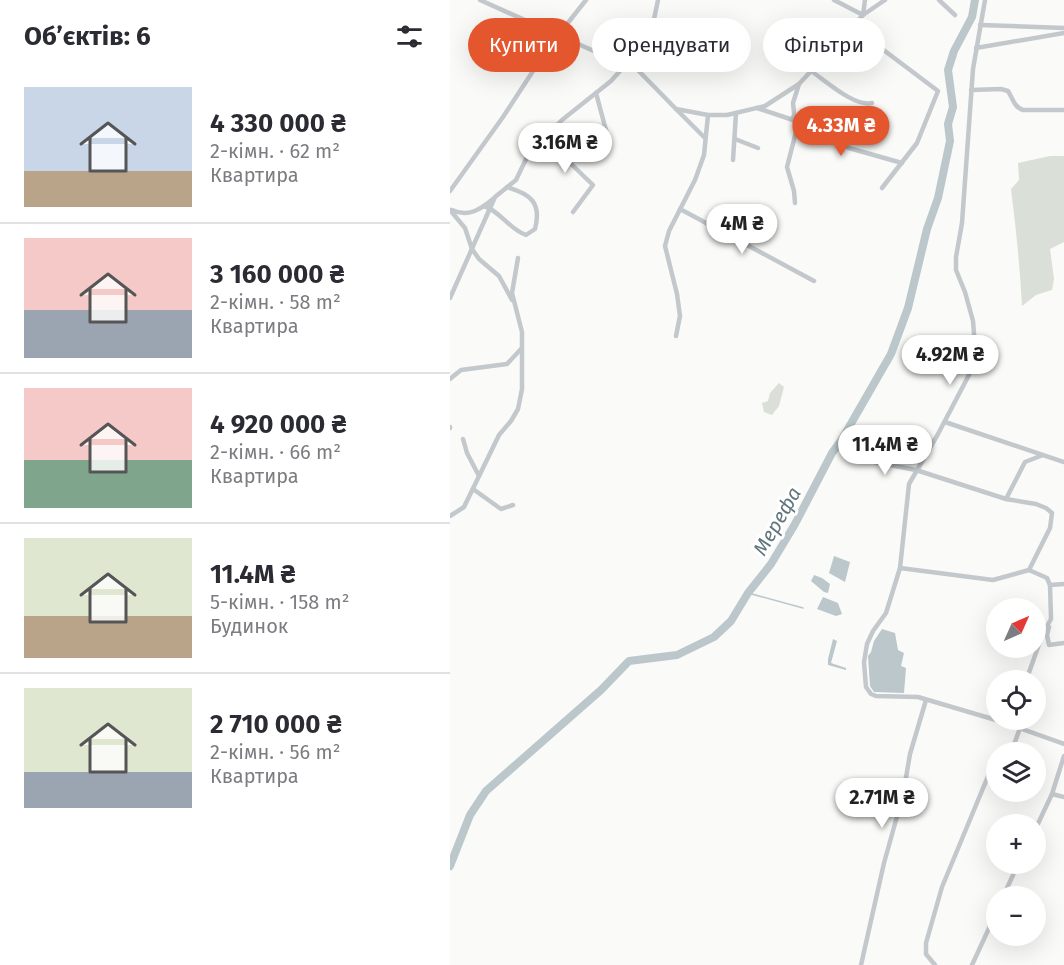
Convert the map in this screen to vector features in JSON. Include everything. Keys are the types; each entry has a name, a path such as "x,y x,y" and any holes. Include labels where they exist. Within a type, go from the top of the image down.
{"street":[{"path":"480,0 518,18"},
{"path":"572,18 586,0"},
{"path":"654,18 658,0"},
{"path":"834,0 863,15"},
{"path":"863,15 865,0"},
{"path":"860,18 885,0"},
{"path":"939,0 955,15"},
{"path":"985,0 971,90 962,223 956,257 956,270 973,321 975,346 970,373 909,484 900,568 886,613 867,644 864,662 866,687 871,694 918,698 986,717"},
{"path":"980,25 1064,28"},
{"path":"976,48 1064,33"},
{"path":"882,188 917,143 938,91 885,51"},
{"path":"450,191 532,72"},
{"path":"450,209 458,213 469,213 484,206 516,180 528,155 562,120 619,72"},
{"path":"637,72 705,138"},
{"path":"676,109 708,115 736,113 765,106 799,84 810,72"},
{"path":"812,72 847,96 865,104 872,103"},
{"path":"795,203 794,190 787,167 796,132 793,103 799,84"},
{"path":"971,90 1001,89 1008,91 1014,105 1023,110 1064,110"},
{"path":"596,93 608,144"},
{"path":"757,108 808,120 826,136 849,148 902,163"},
{"path":"733,160 736,113"},
{"path":"676,336 680,316 665,246 701,164 706,146 708,115"},
{"path":"544,138 592,185 573,212"},
{"path":"735,139 758,148"},
{"path":"484,206 490,208 517,232 526,235 535,228 538,217 534,202 525,193 507,187"},
{"path":"450,298 495,197"},
{"path":"450,209 465,228 472,249 479,259 499,276 516,307"},
{"path":"680,209 814,281"},
{"path":"450,516 464,507 500,435 518,409 522,389 522,332 512,293 518,258"},
{"path":"450,379 461,370 507,364 522,348"},
{"path":"945,422 1064,462"},
{"path":"463,439 467,453 479,476"},
{"path":"1006,499 1025,462 1043,454"},
{"path":"859,459 916,470 1006,499 1046,508 1052,513 1050,528 1029,570"},
{"path":"473,489 501,509 513,505"},
{"path":"900,568 993,580 1029,570 1047,578 1050,585 1051,619 1047,635 1049,645 1064,644"},
{"path":"1050,585 1064,585"},
{"path":"1030,670 1043,633 1051,619"},
{"path":"861,965 884,863 903,795 910,754 926,700"},
{"path":"1026,730 1064,744"},
{"path":"1043,814 1052,794 1064,756"},
{"path":"935,965 926,954 926,943 942,887 986,781"},
{"path":"1052,794 1064,797"},
{"path":"972,965 986,935"}],"shaded area":[{"path":"1050,156 1064,156 1064,242 1050,249 1054,279 1052,290 1036,295 1022,306 1011,189 1019,180 1018,163"},
{"path":"779,383 784,387 779,406 772,415 764,412 762,403 768,401 770,393"},
{"path":"834,556 850,562 845,582 829,573"},
{"path":"814,575 830,584 828,593 811,581"},
{"path":"823,597 838,603 842,614 836,616 817,609"},
{"path":"882,629 895,633 898,650 904,653 901,666 906,668 904,693 874,692 870,686 868,656"},
{"path":"833,639 837,641 831,663 846,668 846,670 828,665"}],"waterway":[{"name":"Мерефа","path":"450,866 470,815 486,791 601,690 629,661 677,655 714,637 731,621 748,593 771,564 832,453 891,354 908,308 927,229 938,198 950,141 948,124 953,107 948,70 954,51 972,17 975,0"},
{"path":"748,593 803,608"}]}
